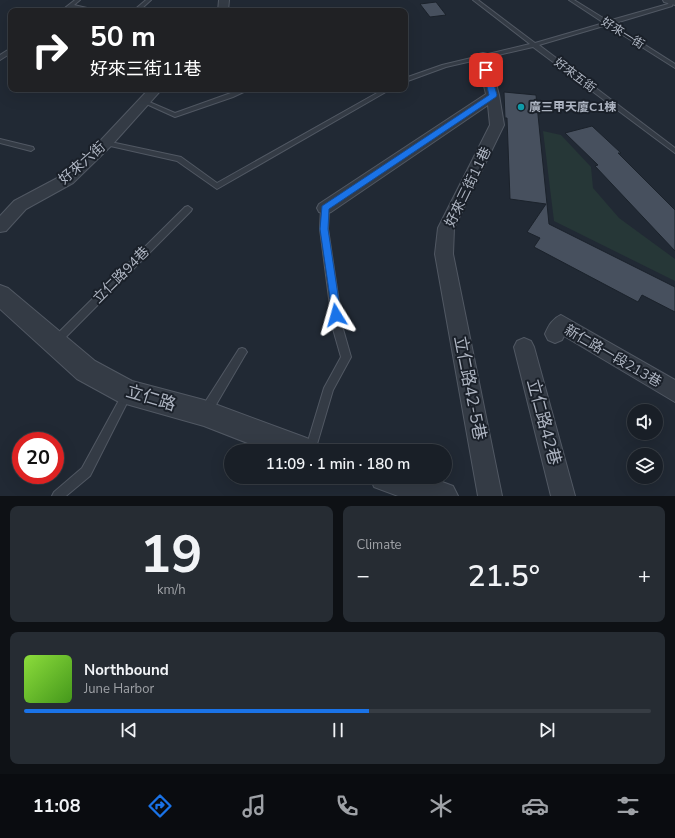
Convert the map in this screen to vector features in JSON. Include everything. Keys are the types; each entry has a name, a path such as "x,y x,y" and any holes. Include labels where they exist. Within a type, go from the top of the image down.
{"street":[{"name":"好來三街11巷","path":"449,280 444,254 446,228 497,125 493,95 483,57"},
{"name":"好來六街","path":"0,226 20,205 68,179 106,143 153,92"},
{"path":"325,208 493,95"},
{"name":"立仁路42-5巷","path":"449,280 490,496"},
{"name":"立仁路","path":"0,295 86,370 128,393 204,413 286,444"},
{"name":"新仁路一段213巷","path":"555,334 561,324 675,392"},
{"name":"立仁路42巷","path":"524,347 563,496"},
{"path":"406,484 443,496"}],"lane":[{"path":"68,8 78,0"},
{"path":"140,8 149,0"},
{"name":"好來五街","path":"475,0 675,151"},
{"name":"好來一街","path":"571,0 675,66"},
{"path":"408,79 444,66 534,45 670,5 673,1"},
{"path":"71,6 81,8"},
{"path":"145,102 175,115 240,92"},
{"path":"106,143 179,159 217,186 383,92"},
{"path":"0,141 31,149"},
{"name":"立仁路94巷","path":"55,343 188,208"},
{"path":"312,444 329,388 346,357 337,322 324,229 325,208"},
{"path":"204,413 242,352"},
{"path":"58,496 86,472 128,393"}],"shaded area":[{"path":"543,131 561,135 591,167 593,188 619,218 675,259 675,281 554,221"}],"building":[{"path":"436,2 446,15 430,17 420,4"},
{"path":"504,92 536,95 549,224 675,287 675,312 642,295 638,302 534,247 540,238 527,232 546,204 510,199 507,118 505,118"},
{"path":"592,126 621,153 618,153 675,210 675,251 595,166 598,165 565,133"}],"place":[{"name":"廣三甲天廈C1棟","path":"521,107"}],"route":[{"path":"336,315 324,229 325,208 493,95 486,70"}]}
